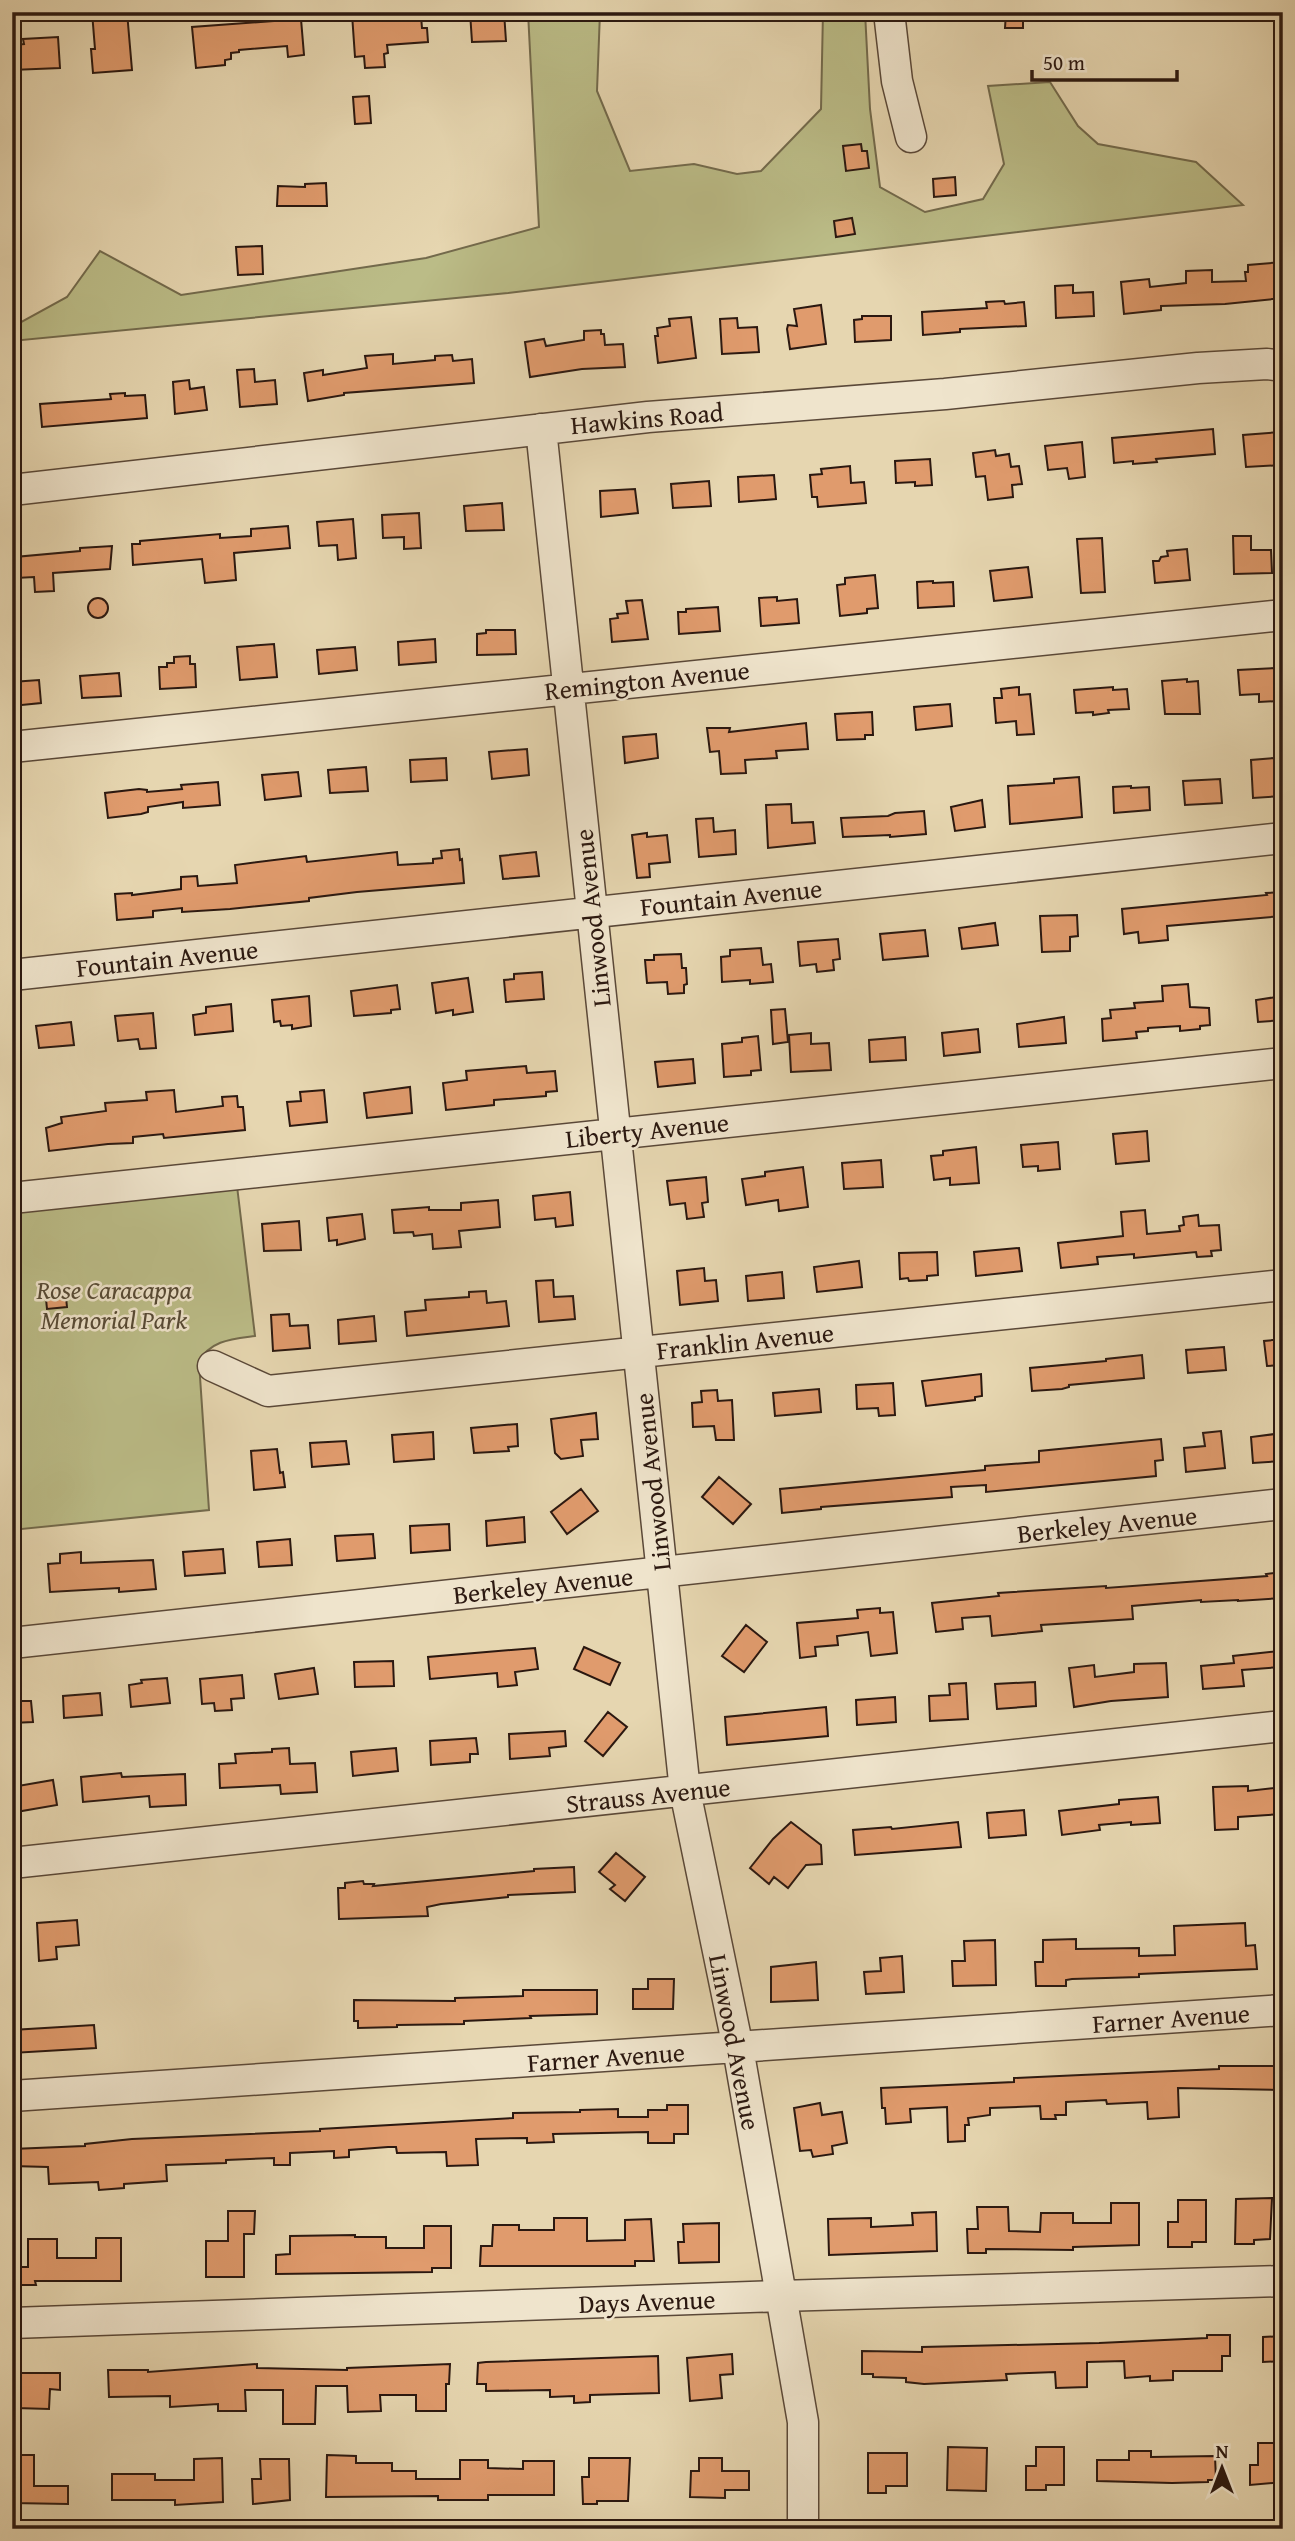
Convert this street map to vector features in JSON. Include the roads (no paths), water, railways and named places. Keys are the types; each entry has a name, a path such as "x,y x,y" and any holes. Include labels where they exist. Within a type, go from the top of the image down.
{"street":[{"path":"889,12 897,80 911,137"},
{"name":"Hawkins Road","path":"12,491 648,417 945,394 1198,368 1267,364 1283,366"},
{"name":"Linwood Avenue","path":"541,429 685,1791 738,2048 803,2422 803,2529"},
{"name":"Remington Avenue","path":"12,747 1283,615"},
{"name":"Fountain Avenue","path":"12,975 1283,838"},
{"name":"Liberty Avenue","path":"12,1198 1283,1063"},
{"name":"Franklin Avenue","path":"213,1366 268,1391 1283,1285"},
{"name":"Berkeley Avenue","path":"12,1643 1283,1504"},
{"name":"Strauss Avenue","path":"12,1863 1283,1726"},
{"name":"Farner Avenue","path":"12,2096 1283,2010"},
{"name":"Days Avenue","path":"12,2323 1283,2281"}],"park label":[{"name":"Rose Caracappa Memorial Park","path":"114,1304"}]}
